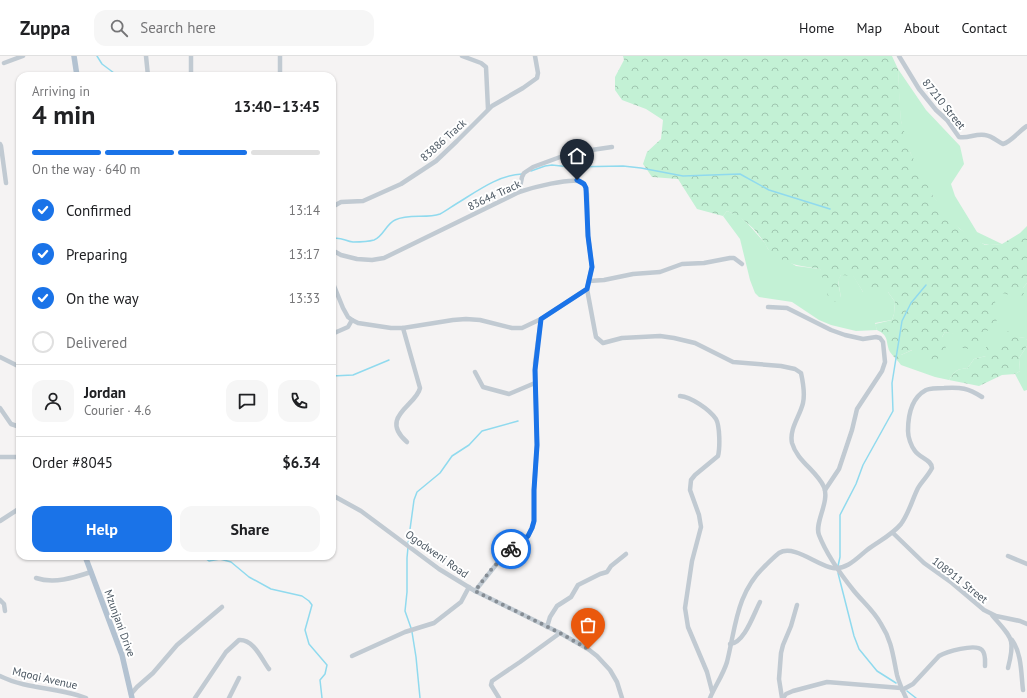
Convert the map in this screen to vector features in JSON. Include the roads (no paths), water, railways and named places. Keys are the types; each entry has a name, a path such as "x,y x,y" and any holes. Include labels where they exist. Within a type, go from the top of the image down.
{"main road":[{"path":"74,56 76,72"},
{"name":"Mzunjani Drive","path":"86,560 122,655 132,696"}],"street":[{"path":"4,63 23,56"},
{"path":"146,56 148,72"},
{"path":"191,56 191,72"},
{"path":"280,56 280,72"},
{"path":"462,56 482,63 486,67 488,109"},
{"name":"83886 Track","path":"336,205 341,202 363,201 401,184 431,164 488,109 537,78 538,72 535,56"},
{"name":"87210 Street","path":"898,56 922,93 947,120 959,137 966,138 983,134 990,136 1003,144 1009,142 1018,132 1027,126"},
{"path":"0,144 2,146 6,183"},
{"path":"519,192 522,176 532,167 571,153 612,147"},
{"name":"83644 Track","path":"336,252 357,259 372,260 384,258 519,192 570,180 579,181 584,184 587,194 588,236 592,267 587,289"},
{"path":"589,281 604,280 633,274 660,272 682,264 704,263 730,258 734,258 742,264"},
{"path":"336,290 348,317 358,323 366,325 388,328 403,328 466,319 480,320 519,329 541,319 587,289 596,336 603,343 622,338 666,337 695,343 733,362 781,366 795,369 801,373 804,401 792,433 792,443 798,454 815,473 825,490"},
{"path":"768,307 787,308 831,330 863,339 876,337 880,338 882,342 885,362 882,371 857,409 852,430 838,469 825,490 824,504 818,532 837,568 854,592 870,608 881,623 888,637 894,656 897,675 906,698"},
{"path":"475,591 499,561 528,536 532,528 537,445 535,363 541,319"},
{"path":"336,332 348,327 352,320"},
{"path":"403,328 420,388 419,393 402,410 397,422 398,430 402,438 407,442"},
{"path":"0,357 16,365"},
{"path":"474,372 483,387 505,394 512,394 535,383"},
{"path":"710,698 712,691 725,668 735,620 744,594 752,580 762,569 780,553 786,551 799,553 830,567 837,568 856,560 893,532 906,516 919,487 932,468 930,462 915,451 909,437 908,430 910,413 914,401 918,396 927,390 953,387 966,388 982,397"},
{"path":"680,396 691,398 713,415 717,422 719,434 718,456 695,475 691,480 690,485 701,527 692,561 685,608 688,627 707,672 712,691"},
{"path":"0,408 11,424 16,426"},
{"path":"0,457 16,457"},
{"name":"Ogodweni Road","path":"336,496 362,511 427,561 475,591 560,633 588,649 604,663 617,682 622,698"},
{"path":"0,520 16,510"},
{"name":"108911 Street","path":"893,532 924,563 941,574 977,605 992,615 1027,624"},
{"path":"547,627 550,617 557,606 571,597 578,584 607,572 611,566 626,554"},
{"path":"1008,556 1027,564"},
{"path":"36,578 50,581 91,572"},
{"path":"352,656 405,632 434,623 460,602 469,587"},
{"path":"0,600 4,604 5,611"},
{"path":"730,644 736,643 744,634 760,602"},
{"path":"783,698 780,679 783,645 791,626 797,605"},
{"path":"132,696 137,687 154,673 168,654 177,645 222,607"},
{"path":"992,615 1008,633 1016,647 1019,656 1023,690"},
{"path":"499,698 491,685 492,681 560,633"},
{"path":"1008,668 1012,652 1011,639"},
{"path":"195,698 226,652 239,640 247,641 255,649 269,669"},
{"path":"783,698 786,694 793,691 827,682 902,689 913,684 939,656 967,648 978,648 982,650 984,654 985,666"},
{"name":"Mqoqi Avenue","path":"0,676 24,685 77,695 85,698"},
{"path":"229,698 239,678"}],"waterway":[{"path":"97,56 102,64 113,72"},
{"path":"531,171 552,165 570,167 623,166 683,176 740,174 769,190 830,209"},
{"path":"336,238 353,242 366,242 374,240 380,236 389,224 395,220 406,217 440,214 479,189 504,177 522,174"},
{"path":"838,566 840,557 840,515 856,484 863,465 893,411 892,383 902,321 911,303 926,285"},
{"path":"336,376 353,375 389,360"},
{"path":"408,544 414,500 417,492 440,473 452,456 469,445 482,431 518,421"},
{"path":"408,547 405,611 411,628"},
{"path":"208,560 214,560"},
{"path":"224,560 231,562 249,577 271,589 302,596 312,605 305,630 309,644 327,665 325,674 320,680 322,698"},
{"path":"838,573 854,636 859,649 877,671 896,683"},
{"path":"412,632 420,698"},
{"path":"907,691 916,698"}]}
